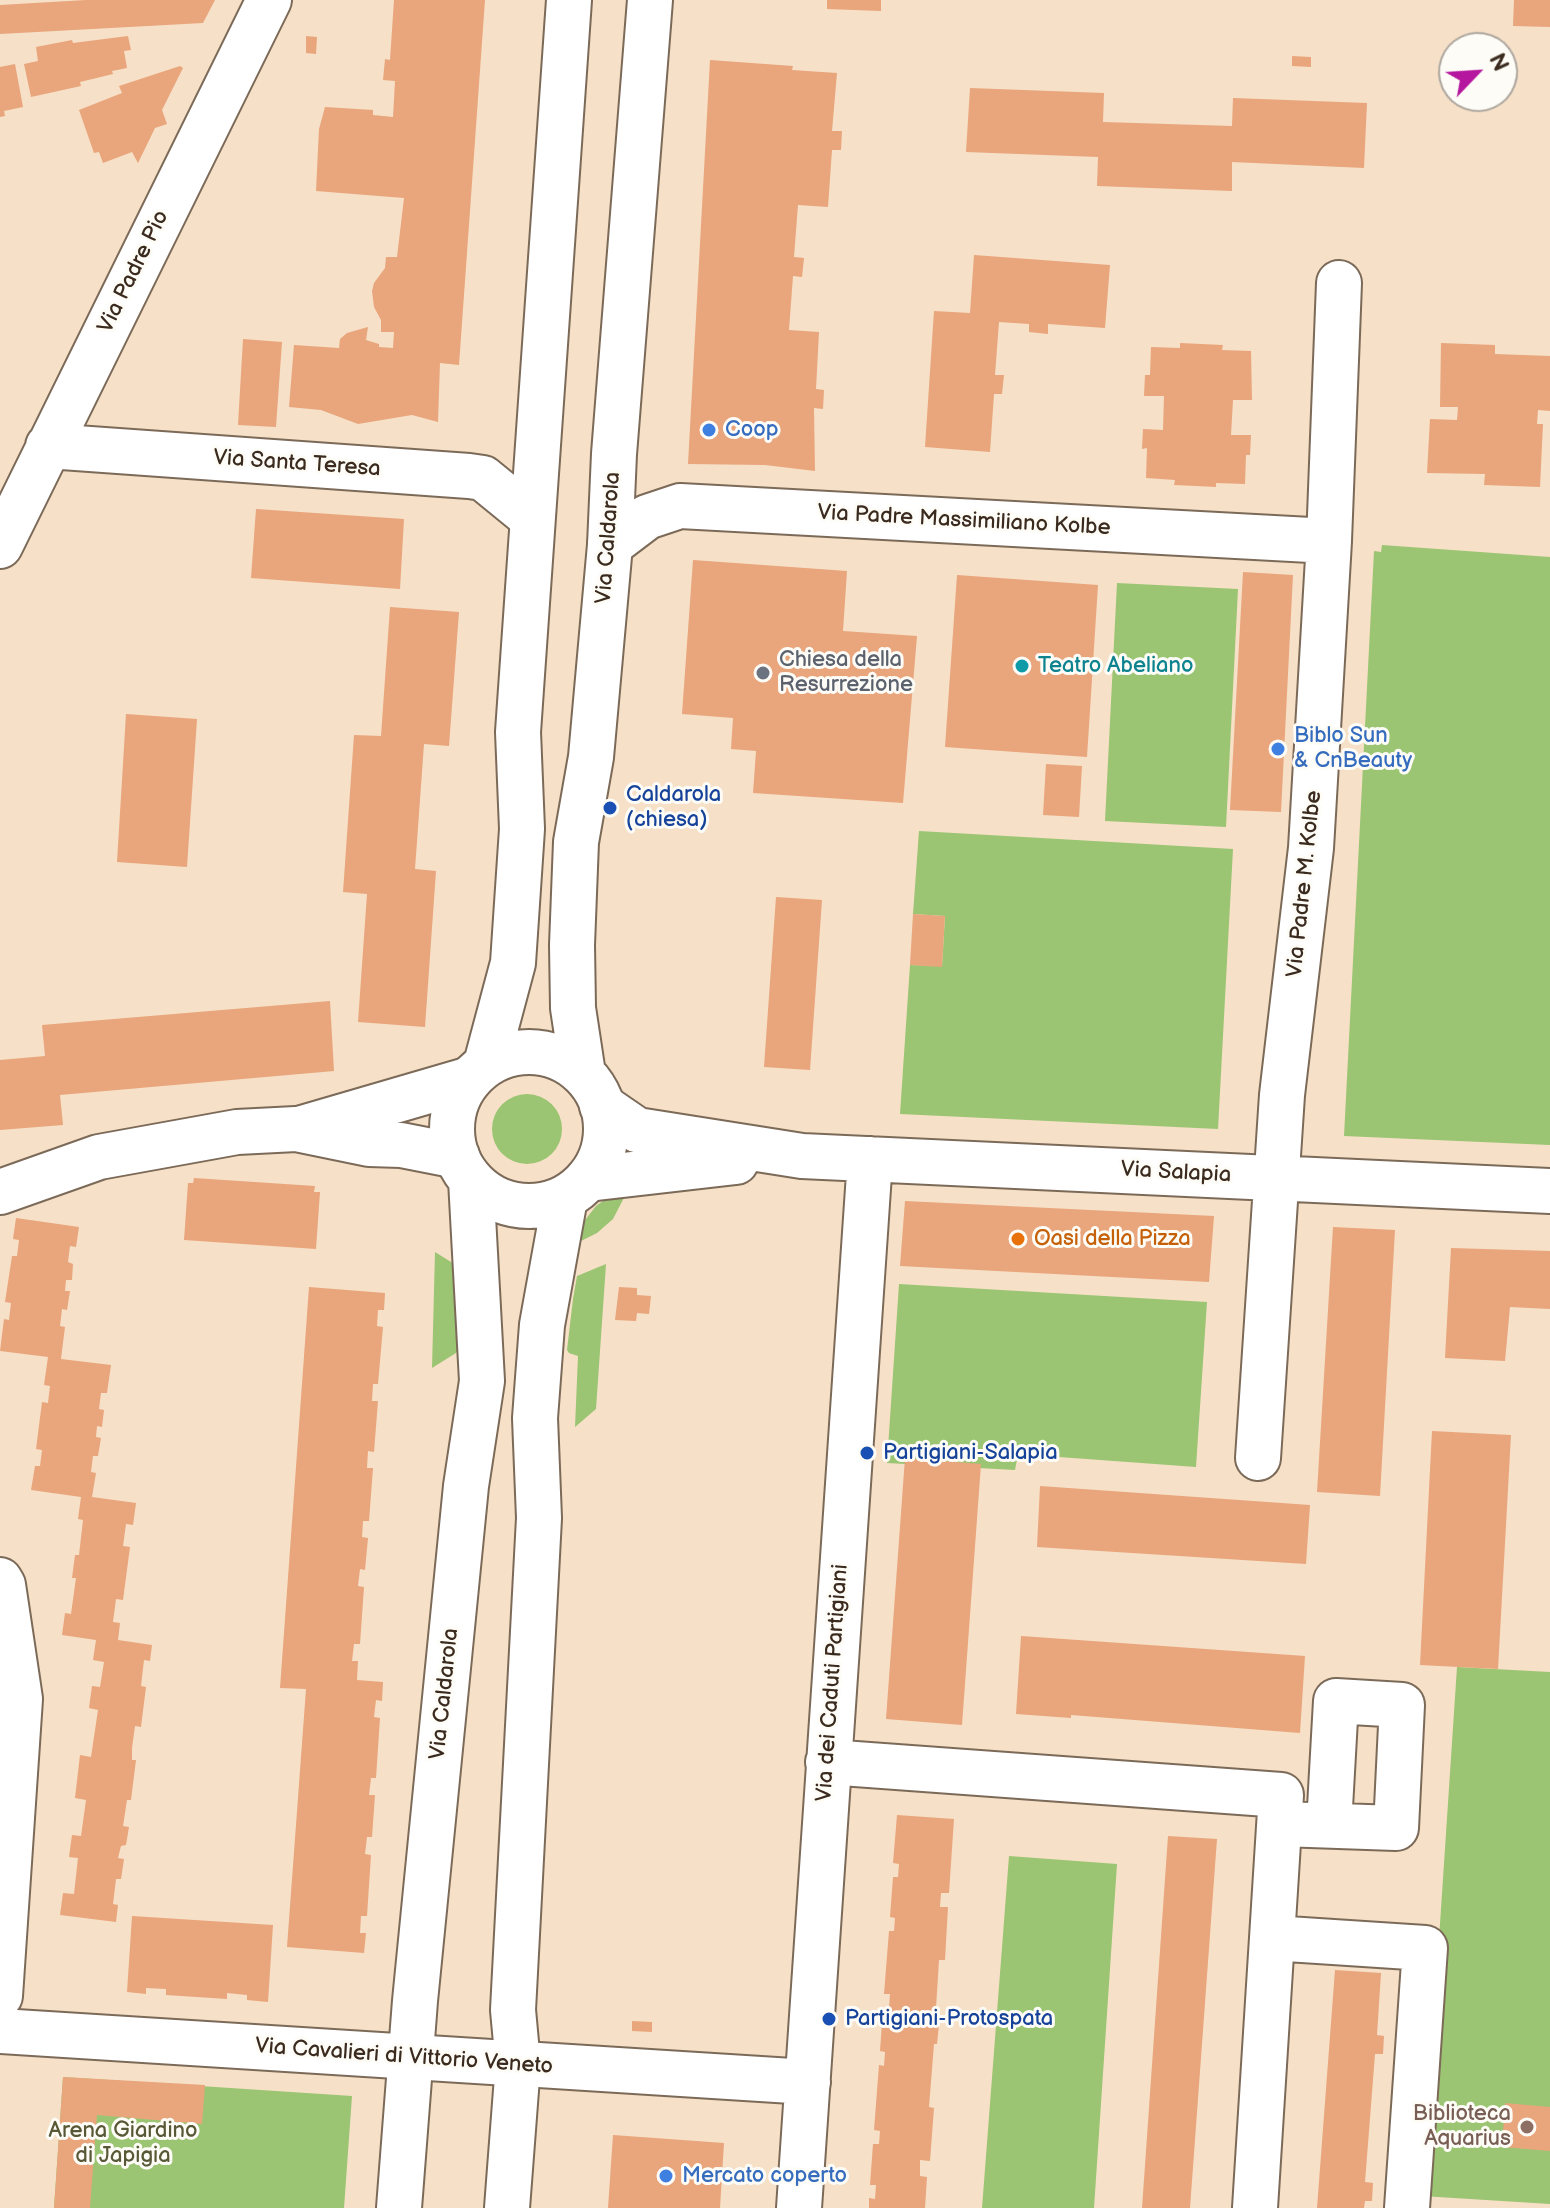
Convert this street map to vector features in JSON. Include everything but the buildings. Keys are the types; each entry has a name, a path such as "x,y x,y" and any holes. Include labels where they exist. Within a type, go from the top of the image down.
{"street":[{"name":"Via Padre Pio","path":"0,546 269,0"},
{"path":"569,0 518,732 522,829 513,963 478,1072 458,1097 452,1117 452,1137 464,1168 484,1192 515,1205 540,1205 576,1188"},
{"name":"Via Caldarola","path":"593,1090 573,1008 576,842 591,757 610,545 614,454 650,0"},
{"name":"Via Padre M. Kolbe","path":"1258,1458 1282,1095 1311,848 1329,541 1339,283"},
{"name":"Via Santa Teresa","path":"48,446 483,478 532,518"},
{"name":"Via Padre Massimiliano Kolbe","path":"610,545 647,517 680,506 1329,541"},
{"path":"0,1192 99,1157 237,1132 296,1129 478,1072 505,1055 526,1052 546,1054 566,1062 593,1090 606,1131 601,1157 576,1188 542,1325 535,1418 539,1518 513,2010 518,2064 507,2208"},
{"name":"Via Salapia","path":"593,1090 637,1130 802,1156 1550,1191"},
{"path":"296,1129 369,1144 401,1145 464,1168"},
{"name":"Via Salapia","path":"576,1188 664,1169 802,1156"},
{"name":"Via dei Caduti Partigiani","path":"799,2208 870,1159"},
{"name":"Via Caldarola","path":"399,2208 410,2056 466,1486 482,1381 464,1168"},
{"path":"0,1580 20,1699 0,1996"},
{"path":"828,1762 1281,1795 1255,2208"},
{"path":"1281,1824 1329,1825"},
{"path":"1272,1938 1425,1948 1407,2208"},
{"name":"Via Cavalieri di Vittorio Veneto","path":"0,2031 808,2082"}],"green space":[{"path":"1382,545 1550,557 1550,1145 1344,1136 1374,551 1381,552"},
{"path":"1117,583 1238,589 1226,827 1105,821"},
{"path":"919,831 1233,849 1218,1129 900,1114 910,965 942,966 945,916 913,914"},
{"path":"527,1094 552,1104 562,1129 552,1154 527,1164 502,1154 492,1129 502,1104"},
{"path":"628,1190 613,1219 597,1233 577,1243 585,1220 596,1206 611,1195"},
{"path":"435,1252 464,1270 461,1346 456,1353 432,1368"},
{"path":"606,1264 596,1409 575,1427 578,1356 567,1350 577,1276"},
{"path":"899,1284 1207,1302 1196,1467 1018,1454 1015,1470 887,1463"},
{"path":"1457,1667 1550,1672 1550,2204 1422,2196"},
{"path":"1009,1856 1117,1864 1094,2208 982,2208"},
{"name":"Arena Giardino di Japigia","path":"63,2077 352,2096 344,2208 54,2208"}],"place":[{"name":"Coop","path":"709,430"},
{"name":"Teatro Abeliano","path":"1022,666"},
{"name":"Chiesa della Resurrezione","path":"763,673"},
{"name":"Biblo Sun & CnBeauty","path":"1278,749"},
{"name":"Caldarola (chiesa)","path":"610,808"},
{"name":"Oasi della Pizza","path":"1018,1239"},
{"name":"Partigiani-Salapia","path":"867,1453"},
{"name":"Partigiani-Protospata","path":"829,2019"},
{"name":"Biblioteca Aquarius","path":"1527,2127"},
{"name":"Mercato coperto","path":"666,2176"}]}
